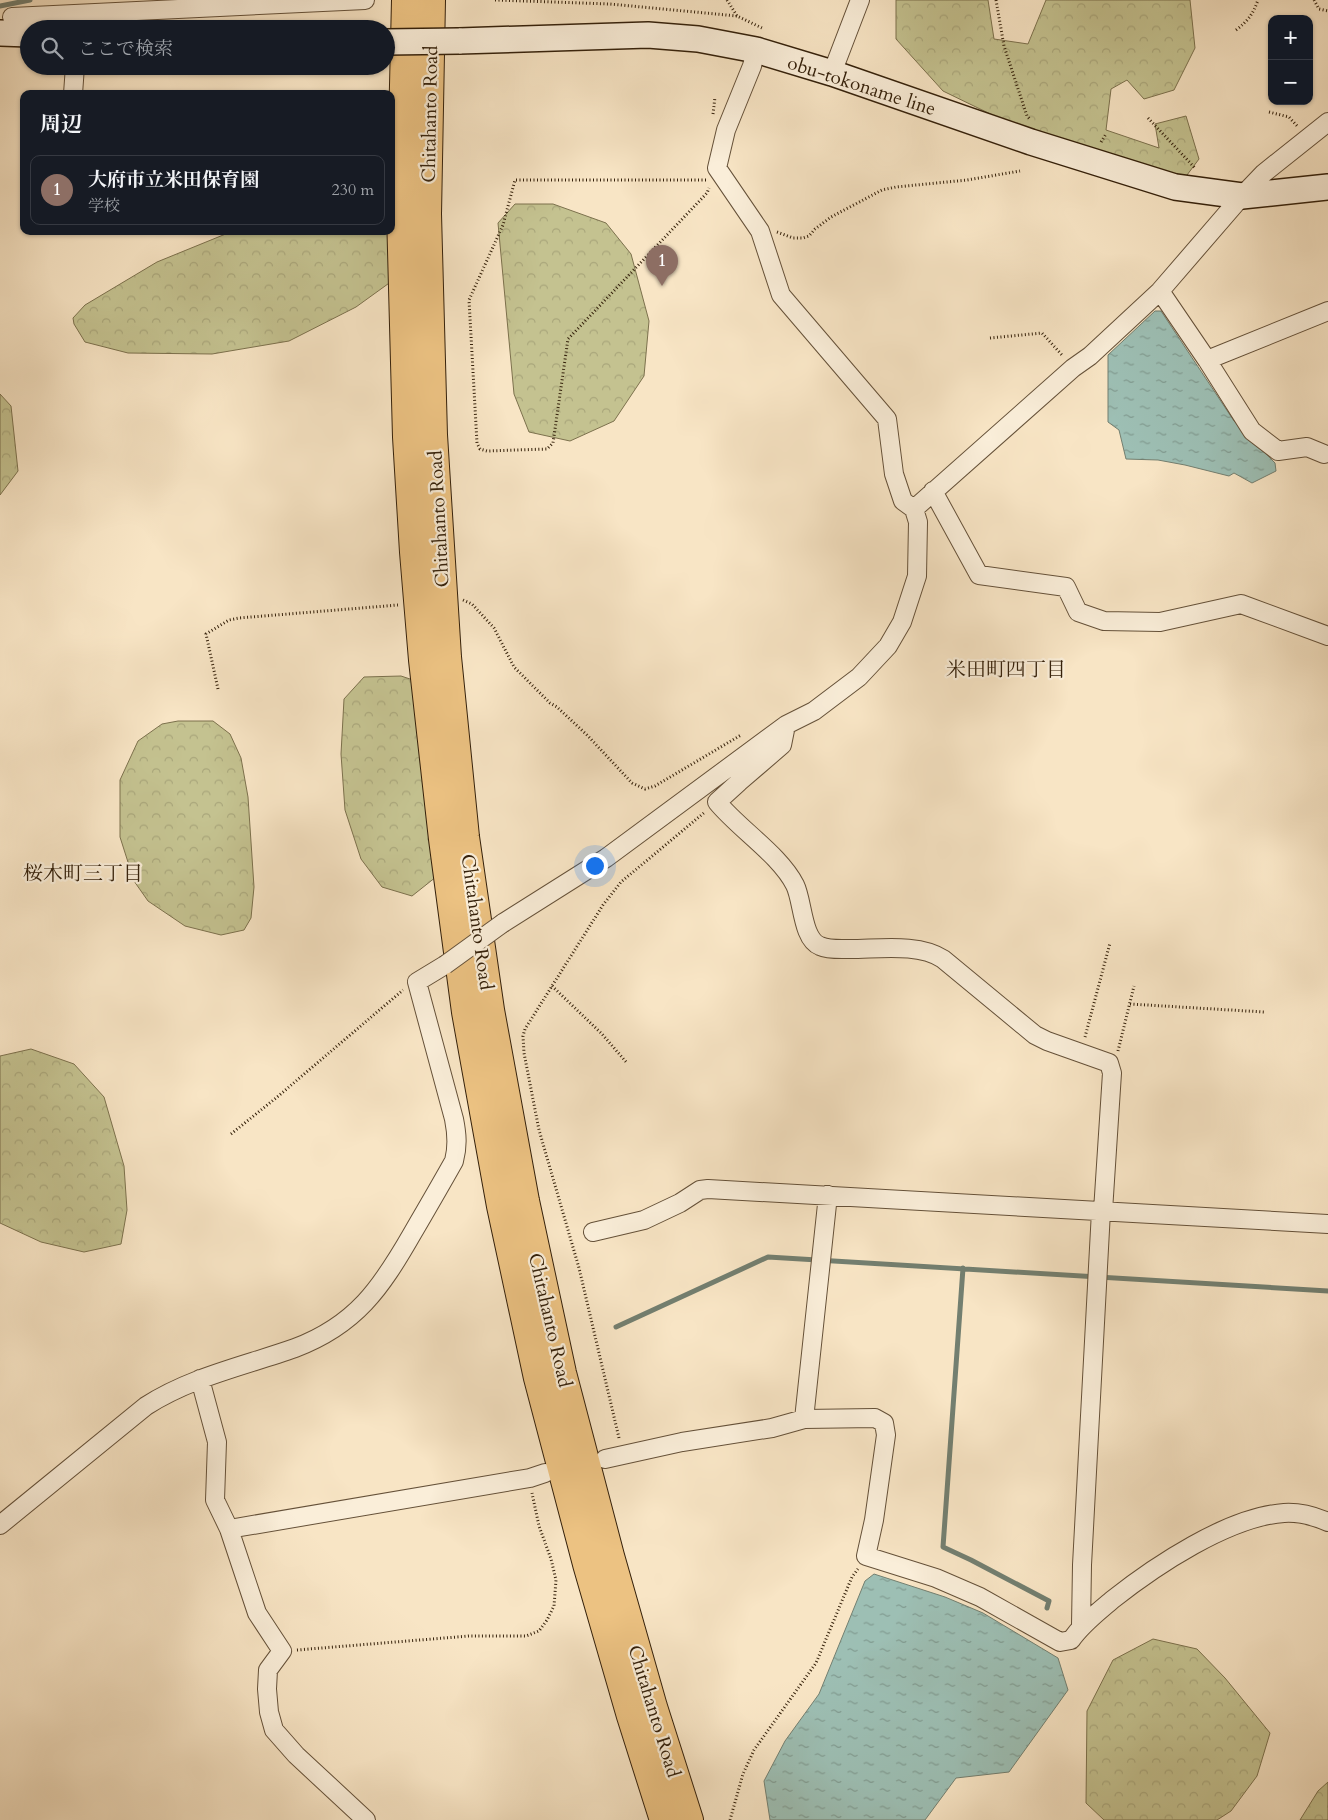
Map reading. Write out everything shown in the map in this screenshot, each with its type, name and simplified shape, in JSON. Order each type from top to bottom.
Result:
[{"type":"highway","name":"Chitahanto Road","points":[[406,0],[402,213],[407,436],[423,660],[443,839],[466,1012],[501,1206],[538,1378],[614,1659],[664,1820]]},
{"type":"highway","name":"Chitahanto Road","points":[[431,0],[427,214],[433,435],[447,657],[465,837],[490,1010],[521,1182],[562,1373],[612,1565],[653,1707],[690,1820]]},
{"type":"main road","name":"obu-tokoname line","points":[[395,42],[648,35],[698,39],[762,40],[832,74],[1030,142],[1175,187],[1242,196],[1328,187]]},
{"type":"street","points":[[59,20],[364,0]]},
{"type":"street","points":[[832,74],[860,0]]},
{"type":"street","points":[[0,1525],[146,1406],[166,1393],[200,1379],[297,1347],[328,1333],[345,1321],[371,1297],[389,1273],[454,1162],[457,1150],[458,1140],[454,1118],[416,982],[446,965],[503,923],[606,858],[786,725],[814,711],[859,677],[888,646],[902,622],[917,576],[918,522],[914,509],[903,501],[894,474],[887,419],[781,295],[761,234],[715,174],[726,130],[762,40]]},
{"type":"street","points":[[74,90],[75,75]]},
{"type":"street","points":[[914,509],[1073,368],[1090,356],[1160,292],[1264,173],[1328,122]]},
{"type":"street","points":[[1160,292],[1252,430],[1278,451],[1308,447],[1324,454]]},
{"type":"street","points":[[1207,360],[1328,311]]},
{"type":"street","points":[[933,491],[979,575],[1066,587],[1078,612],[1104,621],[1160,622],[1241,604],[1328,636]]},
{"type":"street","points":[[786,725],[782,746],[717,802],[729,817],[776,860],[794,883],[808,934],[816,945],[832,949],[923,950],[934,953],[1035,1035],[1109,1063],[1112,1073],[1102,1211],[1082,1565],[1081,1626]]},
{"type":"street","points":[[593,1232],[644,1220],[680,1203],[700,1190],[708,1189],[1328,1224]]},
{"type":"street","points":[[804,1420],[828,1195]]},
{"type":"street","points":[[200,1379],[217,1442],[216,1500],[229,1529],[257,1614],[282,1652],[268,1670],[269,1712],[274,1730],[296,1755],[366,1820]]},
{"type":"street","points":[[605,1459],[682,1442],[772,1428],[804,1420],[875,1418],[884,1423],[886,1435],[874,1520],[866,1556],[936,1578],[980,1597],[1060,1642],[1071,1640],[1081,1626],[1136,1581],[1167,1560],[1230,1528],[1266,1515],[1285,1513],[1304,1514],[1328,1522]]},
{"type":"street","points":[[229,1529],[537,1475]]},
{"type":"path","points":[[495,0],[620,5],[737,16],[751,24],[762,40]]},
{"type":"path","points":[[727,0],[737,16]]},
{"type":"path","points":[[996,0],[1004,46],[1027,116],[1039,122]]},
{"type":"path","points":[[1236,30],[1253,15],[1258,0]]},
{"type":"path","points":[[1314,0],[1319,8],[1328,11]]},
{"type":"path","points":[[1269,112],[1289,117],[1295,122],[1306,139]]},
{"type":"path","points":[[1148,118],[1209,182],[1209,191]]},
{"type":"path","points":[[1092,140],[1101,142]]},
{"type":"path","points":[[761,234],[766,231],[774,231],[792,238],[810,236],[815,229],[831,217],[882,190],[966,180],[1020,171]]},
{"type":"path","points":[[715,174],[707,193],[568,339],[553,442],[547,449],[487,451],[480,449],[476,442],[470,300],[503,224],[515,180],[715,174]]},
{"type":"path","points":[[990,338],[1042,333],[1073,368]]},
{"type":"path","points":[[456,600],[467,600],[472,604],[494,628],[514,667],[550,703],[557,707],[587,735],[632,783],[645,789],[655,786],[747,732]]},
{"type":"path","points":[[218,689],[206,634],[229,620],[404,605]]},
{"type":"path","points":[[624,1455],[579,1268],[539,1130],[524,1053],[523,1036],[525,1029],[603,904],[621,882],[717,802]]},
{"type":"path","points":[[1081,1052],[1110,944]]},
{"type":"path","points":[[231,1134],[404,989],[416,982]]},
{"type":"path","points":[[552,986],[602,1034],[628,1063]]},
{"type":"path","points":[[1109,1063],[1118,1052],[1134,986]]},
{"type":"path","points":[[1130,1004],[1264,1012]]},
{"type":"path","points":[[282,1652],[470,1636],[526,1636],[539,1631],[554,1606],[556,1580],[551,1558],[533,1504],[537,1475]]},
{"type":"path","points":[[730,1820],[743,1774],[754,1750],[816,1663],[852,1577],[866,1556]]},
{"type":"green space","points":[[896,0],[988,0],[994,39],[1028,44],[1046,0],[1190,0],[1195,48],[1174,90],[1144,99],[1127,80],[1111,89],[1106,130],[1159,148],[1155,124],[1186,116],[1199,159],[1184,179],[1011,124],[943,91],[896,39]]},
{"type":"green space","points":[[515,204],[553,204],[606,223],[631,254],[649,321],[644,376],[614,421],[570,441],[529,432],[514,394],[498,223]]},
{"type":"green space","points":[[223,235],[391,235],[392,281],[356,307],[289,341],[212,354],[128,353],[85,342],[74,324],[73,318],[85,305],[157,262]]},
{"type":"green space","points":[[0,394],[11,406],[18,471],[0,495]]},
{"type":"green space","points":[[401,676],[458,695],[441,873],[412,896],[382,887],[361,859],[345,810],[341,754],[344,699],[364,677]]},
{"type":"green space","points":[[178,721],[213,721],[230,734],[241,758],[248,797],[254,887],[251,918],[244,930],[221,935],[185,926],[148,901],[134,881],[120,837],[120,780],[138,741],[162,724]]},
{"type":"green space","points":[[31,1049],[74,1064],[104,1097],[124,1166],[127,1210],[121,1244],[84,1252],[41,1242],[0,1223],[0,1056]]},
{"type":"green space","points":[[1153,1639],[1197,1649],[1225,1678],[1270,1733],[1257,1776],[1231,1811],[1217,1820],[1104,1820],[1086,1803],[1087,1711],[1113,1660]]},
{"type":"green space","points":[[1328,1782],[1328,1820],[1300,1820],[1318,1791]]},
{"type":"water","points":[[1155,311],[1161,311],[1234,421],[1275,463],[1276,471],[1252,483],[1234,473],[1229,476],[1158,460],[1126,459],[1119,430],[1108,422],[1108,355]]},
{"type":"water","points":[[874,1574],[945,1597],[983,1613],[1058,1658],[1068,1690],[1009,1772],[956,1778],[925,1820],[770,1820],[764,1781],[785,1741],[819,1694],[865,1581]]},
{"type":"waterway","points":[[0,6],[30,0]]},
{"type":"waterway","points":[[616,1327],[768,1257],[1328,1291]]},
{"type":"waterway","points":[[963,1268],[943,1547],[1049,1601],[1047,1608]]},
{"type":"place","name":"大府市立米田保育園","points":[[662,286]]},
{"type":"district","name":"米田町四丁目","points":[[1006,669]]},
{"type":"district","name":"桜木町三丁目","points":[[83,873]]}]
